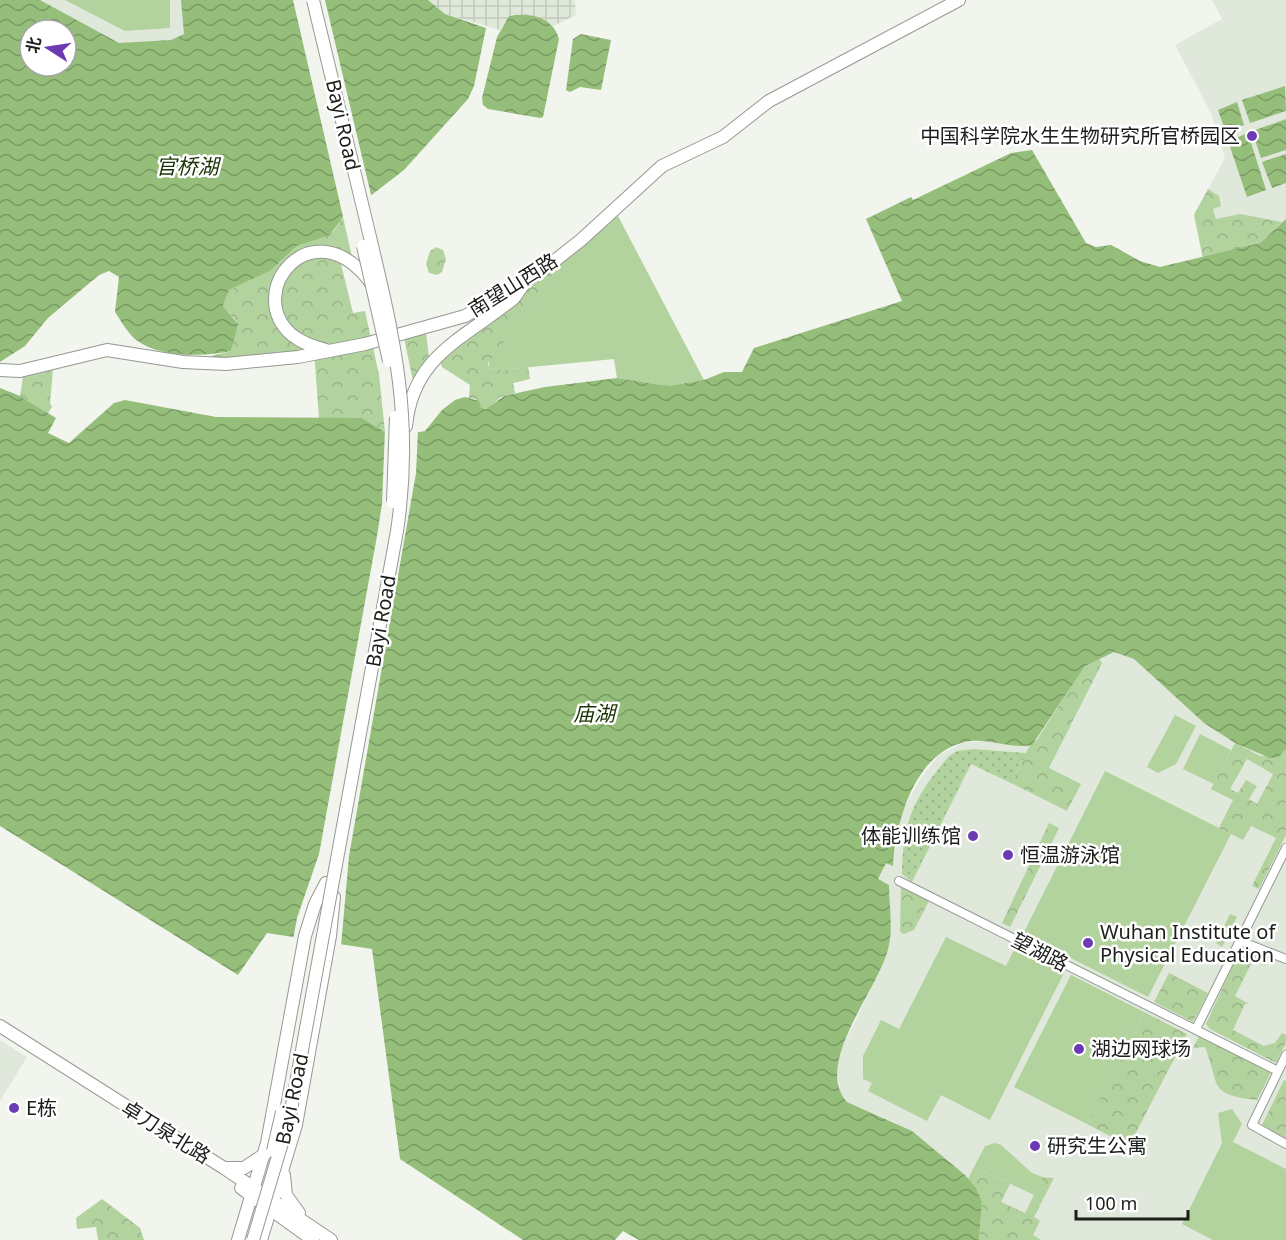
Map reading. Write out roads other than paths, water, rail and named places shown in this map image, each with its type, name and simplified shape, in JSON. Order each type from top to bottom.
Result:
[{"type":"main road","name":"Bayi Road","points":[[253,1240],[290,1116],[388,537],[395,472],[396,418],[390,369],[306,0]]},
{"type":"main road","name":"Bayi Road","points":[[246,1240],[282,1114],[330,883],[397,531],[403,485],[405,436],[393,336],[313,0]]},
{"type":"main road","name":"南望山西路","points":[[0,370],[20,371],[106,350],[183,362],[226,364],[330,351],[465,316],[525,282],[580,240],[662,166],[723,137],[769,101],[959,0]]},
{"type":"main road","points":[[330,351],[293,336],[283,325],[276,309],[276,289],[284,273],[296,259],[310,252],[326,251],[343,256],[360,268],[371,283]]},
{"type":"main road","points":[[405,436],[413,390],[428,366],[447,347],[514,298],[525,282]]},
{"type":"main road","points":[[261,1240],[290,1148],[330,936],[330,883]]},
{"type":"main road","points":[[238,1240],[266,1148],[305,936],[315,904],[330,883]]},
{"type":"main road","name":"卓刀泉北路","points":[[0,1026],[224,1168],[254,1193]]},
{"type":"main road","name":"卓刀泉北路","points":[[0,1032],[272,1204],[316,1235],[331,1240]]},
{"type":"main road","points":[[224,1168],[244,1168],[266,1148]]},
{"type":"main road","points":[[284,1170],[289,1201],[316,1235]]},
{"type":"street","points":[[1196,1029],[1286,848]]},
{"type":"street","name":"望湖路","points":[[899,881],[1278,1071]]},
{"type":"street","points":[[1239,941],[1286,959]]},
{"type":"street","points":[[1286,1055],[1252,1125],[1286,1144]]},
{"type":"water","name":"官桥湖","points":[[0,0],[40,0],[73,18],[18,18],[18,78],[78,78],[78,21],[119,43],[171,40],[184,34],[181,0],[428,0],[445,14],[486,28],[474,86],[468,99],[404,170],[343,217],[330,235],[297,246],[270,271],[229,290],[223,306],[238,324],[231,351],[194,355],[168,353],[156,350],[135,339],[115,312],[119,277],[109,271],[99,275],[48,318],[25,346],[0,362]]},
{"type":"water","points":[[525,15],[540,18],[552,26],[559,39],[543,117],[540,118],[488,109],[483,105],[482,98],[497,37],[509,16]]},
{"type":"water","points":[[581,34],[611,40],[601,90],[580,87],[570,92],[566,90],[573,39]]},
{"type":"water","points":[[1285,86],[1286,111],[1250,123],[1242,100]]},
{"type":"water","points":[[1237,102],[1244,125],[1225,130],[1218,110]]},
{"type":"water","points":[[1286,119],[1286,150],[1261,158],[1252,131]]},
{"type":"water","points":[[1248,133],[1266,190],[1247,197],[1228,141]]},
{"type":"water","name":"庙湖","points":[[1032,150],[1086,243],[1096,247],[1111,245],[1140,261],[1160,267],[1260,243],[1286,219],[1286,749],[1279,757],[1270,758],[1235,743],[1204,723],[1134,659],[1114,652],[1085,666],[1032,745],[1017,746],[971,741],[952,746],[936,757],[912,788],[899,828],[893,866],[886,863],[878,879],[889,885],[891,923],[889,945],[843,1046],[838,1067],[838,1086],[847,1102],[912,1131],[965,1175],[976,1188],[982,1202],[979,1240],[639,1240],[623,1231],[615,1240],[523,1240],[400,1159],[372,949],[267,933],[238,975],[0,826],[0,388],[20,396],[56,418],[48,433],[69,443],[114,403],[125,400],[216,417],[362,418],[385,432],[409,434],[425,431],[442,410],[455,400],[465,397],[479,401],[481,408],[486,409],[504,396],[545,387],[617,378],[668,386],[704,380],[724,372],[742,372],[754,348],[902,301],[866,219],[911,197],[913,200],[1011,153]]},
{"type":"water","points":[[1286,154],[1286,183],[1272,188],[1262,162]]},
{"type":"place","name":"中国科学院水生生物研究所官桥园区","points":[[1252,136]]},
{"type":"place","name":"体能训练馆","points":[[973,836]]},
{"type":"place","name":"恒温游泳馆","points":[[1008,855]]},
{"type":"place","name":"Wuhan Institute of Physical Education","points":[[1088,943]]},
{"type":"place","name":"湖边网球场","points":[[1079,1049]]},
{"type":"place","name":"E栋","points":[[14,1108]]},
{"type":"place","name":"研究生公寓","points":[[1035,1146]]}]
